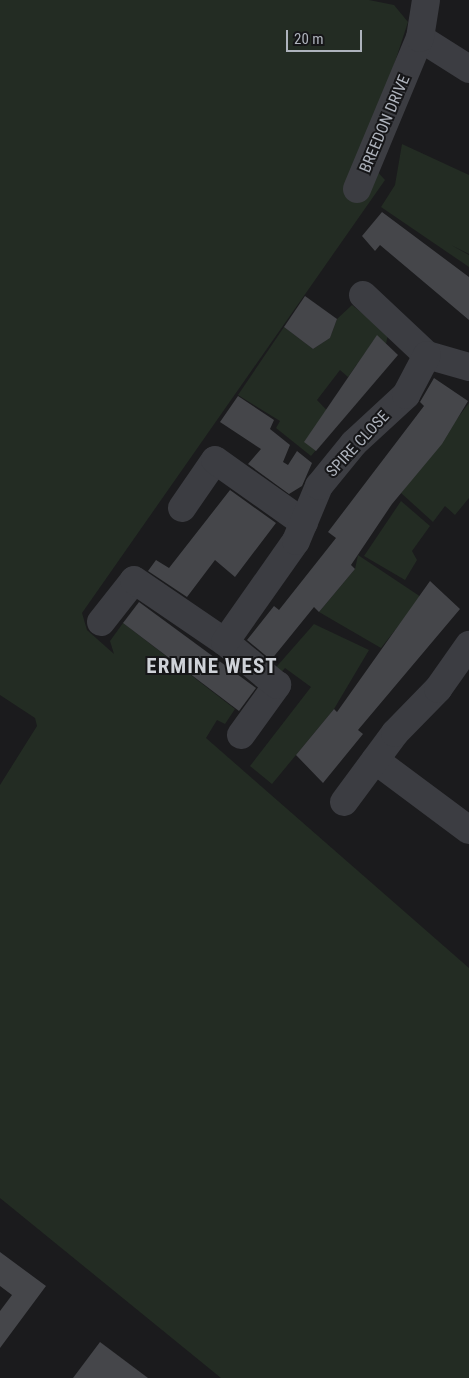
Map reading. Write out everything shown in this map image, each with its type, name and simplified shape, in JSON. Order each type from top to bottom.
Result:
[{"type":"street","name":"BREEDON DRIVE","points":[[358,189],[420,38],[426,0]]},
{"type":"street","points":[[420,38],[469,69]]},
{"type":"street","points":[[363,295],[427,355],[469,366]]},
{"type":"street","name":"SPIRE CLOSE","points":[[225,642],[248,614],[304,523],[319,486],[354,443],[406,395],[427,355]]},
{"type":"street","points":[[182,508],[215,460],[304,523]]},
{"type":"street","points":[[101,622],[134,580],[225,642],[277,685],[241,735]]},
{"type":"street","points":[[344,802],[375,760],[438,689],[469,645]]},
{"type":"street","points":[[375,760],[469,830]]},
{"type":"shaded area","points":[[0,0],[369,0],[394,5],[408,22],[364,157],[385,180],[82,613],[87,630],[114,654],[110,641],[123,623],[235,709],[225,724],[217,720],[206,738],[469,968],[469,1378],[221,1378],[0,1198],[0,785],[37,726],[35,718],[0,695]]},
{"type":"shaded area","points":[[402,144],[469,175],[469,254],[451,245],[469,255],[469,267],[381,207],[395,185]]},
{"type":"shaded area","points":[[352,305],[388,334],[386,344],[377,336],[348,377],[340,370],[317,400],[339,423],[311,456],[276,428],[280,421],[238,395],[284,327],[313,349],[330,338],[337,319]]},
{"type":"shaded area","points":[[469,403],[469,498],[455,515],[445,506],[433,522],[401,493]]},
{"type":"shaded area","points":[[401,501],[430,526],[412,551],[417,560],[405,580],[364,556]]},
{"type":"shaded area","points":[[358,555],[421,597],[381,648],[319,612],[355,569]]},
{"type":"shaded area","points":[[314,624],[369,650],[334,709],[272,784],[250,766],[311,687],[285,668],[276,678],[271,673]]},
{"type":"building","points":[[382,212],[469,277],[469,320],[380,245],[375,251],[362,236]]},
{"type":"building","points":[[305,296],[337,319],[330,338],[313,349],[284,327]]},
{"type":"building","points":[[377,335],[398,355],[316,451],[304,442]]},
{"type":"building","points":[[434,378],[468,401],[442,444],[392,504],[351,565],[355,569],[319,612],[314,607],[271,660],[247,640],[274,606],[279,610],[336,538],[328,532],[424,406],[420,402]]},
{"type":"building","points":[[238,396],[274,420],[270,429],[290,445],[283,462],[288,465],[297,451],[312,463],[302,486],[289,494],[248,464],[261,449],[220,422]]},
{"type":"building","points":[[230,490],[276,523],[235,577],[215,560],[187,597],[148,571],[156,560],[169,568]]},
{"type":"building","points":[[430,581],[460,609],[358,730],[363,734],[323,783],[296,755],[334,709],[337,712]]},
{"type":"building","points":[[139,602],[256,688],[239,711],[123,623]]},
{"type":"building","points":[[0,1252],[46,1286],[0,1348],[0,1311],[12,1295],[0,1286]]},
{"type":"building","points":[[100,1342],[148,1378],[73,1378]]},
{"type":"district","name":"ERMINE WEST","points":[[212,666]]}]
